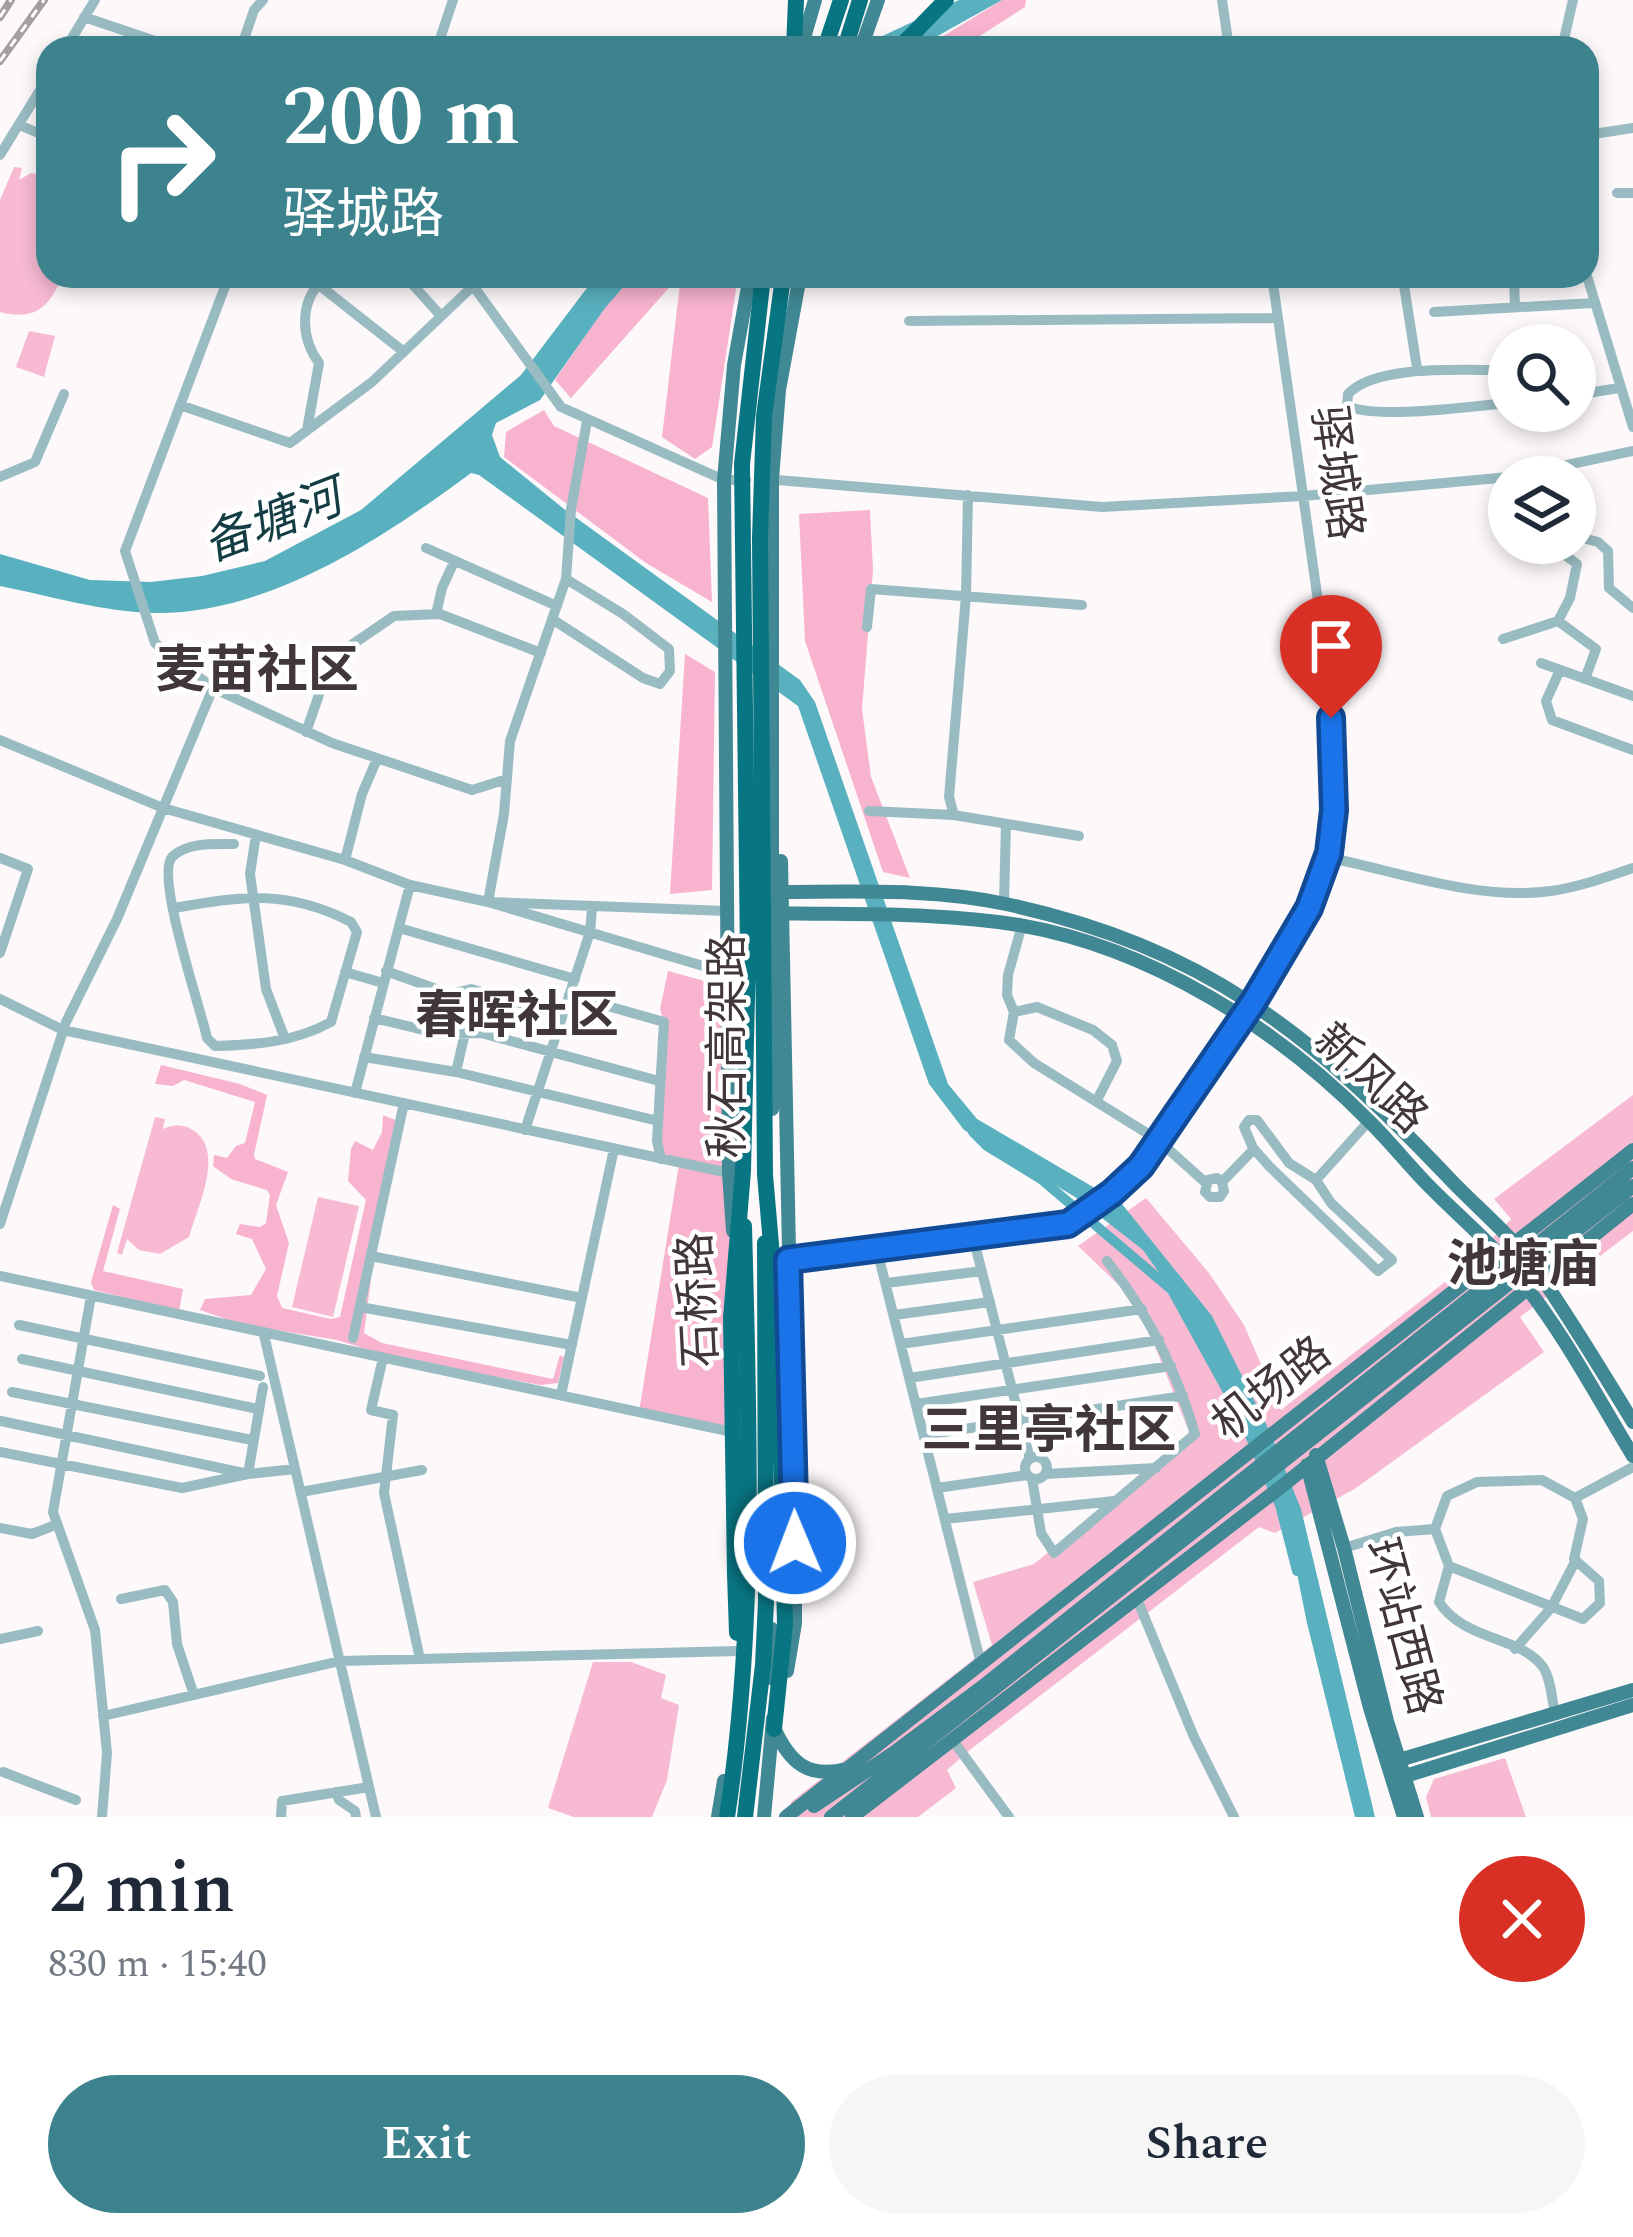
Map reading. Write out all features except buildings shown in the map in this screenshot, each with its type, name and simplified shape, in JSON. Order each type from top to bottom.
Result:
[{"type":"highway","points":[[796,0],[798,36]]},
{"type":"highway","points":[[829,36],[838,0]]},
{"type":"highway","points":[[849,36],[860,0]]},
{"type":"highway","points":[[911,36],[946,0]]},
{"type":"highway","name":"秋石高架路","points":[[728,1817],[740,1737],[748,1604],[736,1172],[748,954],[742,464],[762,288]]},
{"type":"highway","name":"秋石高架路","points":[[745,1817],[766,1603],[760,465],[769,364],[782,288]]},
{"type":"highway","points":[[736,1172],[731,1318],[738,1651]]},
{"type":"highway","points":[[765,1175],[779,1320],[785,1624],[774,1730]]},
{"type":"main road","points":[[803,36],[815,0]]},
{"type":"main road","points":[[865,36],[878,0]]},
{"type":"main road","name":"石桥路","points":[[718,1817],[738,1651],[740,1433],[726,903],[724,480],[734,365],[748,288]]},
{"type":"main road","points":[[772,479],[779,390],[798,288]]},
{"type":"main road","name":"石桥路","points":[[764,1817],[774,1730],[770,1268],[779,913],[770,616],[772,479]]},
{"type":"main road","name":"新风路","points":[[726,903],[777,892],[887,892],[1004,904],[1132,941],[1195,967],[1254,1001],[1331,1060],[1528,1261],[1633,1422]]},
{"type":"main road","name":"新风路","points":[[726,903],[779,913],[895,915],[1022,926],[1127,958],[1179,980],[1242,1016],[1369,1121],[1514,1272],[1633,1456]]},
{"type":"main road","points":[[779,913],[795,1623],[774,1730],[804,1770],[819,1774],[848,1769]]},
{"type":"main road","name":"机场路","points":[[1528,1261],[1633,1150]]},
{"type":"main road","name":"机场路","points":[[852,1817],[1137,1599],[1248,1482],[1269,1446],[1514,1272],[1633,1168]]},
{"type":"main road","name":"机场路","points":[[1285,1470],[1514,1272],[1633,1186]]},
{"type":"main road","name":"机场路","points":[[1528,1261],[1633,1204]]},
{"type":"main road","name":"机场路","points":[[786,1817],[981,1664],[1248,1482],[1313,1460],[1514,1272]]},
{"type":"main road","points":[[1285,1470],[1313,1460]]},
{"type":"main road","name":"环站西路","points":[[1313,1460],[1344,1548],[1395,1761]]},
{"type":"main road","name":"环站西路","points":[[1313,1460],[1395,1761],[1417,1817]]},
{"type":"main road","name":"机场路","points":[[800,1817],[986,1684],[1248,1482]]},
{"type":"main road","name":"机场路","points":[[830,1817],[1248,1482]]},
{"type":"main road","points":[[1395,1761],[1633,1690]]},
{"type":"main road","points":[[1401,1778],[1633,1706]]},
{"type":"main road","points":[[892,1754],[906,1723]]},
{"type":"main road","name":"环站西路","points":[[1401,1778],[1404,1817]]},
{"type":"street","points":[[73,36],[95,0]]},
{"type":"street","points":[[245,36],[254,10],[263,0]]},
{"type":"street","points":[[441,36],[453,0]]},
{"type":"street","points":[[1222,0],[1227,36]]},
{"type":"street","points":[[1565,36],[1573,0]]},
{"type":"street","points":[[84,17],[140,36]]},
{"type":"street","points":[[0,155],[36,97]]},
{"type":"street","points":[[19,125],[36,131]]},
{"type":"street","points":[[1599,132],[1633,128]]},
{"type":"street","points":[[1617,193],[1633,193]]},
{"type":"street","points":[[224,288],[125,551],[154,643],[213,688],[306,732],[472,790],[507,779]]},
{"type":"street","points":[[307,430],[319,363],[302,323],[316,288]]},
{"type":"street","points":[[331,288],[404,352]]},
{"type":"street","points":[[416,288],[441,316]]},
{"type":"street","points":[[180,405],[290,443],[372,382],[464,288]]},
{"type":"street","points":[[475,288],[561,406],[724,480],[772,479],[1102,507],[1488,479]]},
{"type":"street","name":"驿城路","points":[[770,1268],[788,1260],[1068,1224],[1141,1166],[1254,1001],[1309,908],[1327,857],[1334,810],[1328,672],[1274,288]]},
{"type":"street","points":[[1404,288],[1417,368]]},
{"type":"street","points":[[1514,288],[1515,308]]},
{"type":"street","points":[[1590,288],[1633,427]]},
{"type":"street","points":[[1434,311],[1594,303]]},
{"type":"street","points":[[908,321],[1278,318]]},
{"type":"street","points":[[1488,370],[1417,368],[1355,386],[1348,394],[1348,406],[1401,411],[1488,405]]},
{"type":"street","points":[[1596,391],[1619,388]]},
{"type":"street","points":[[0,477],[35,462],[64,394]]},
{"type":"street","points":[[488,902],[510,741],[566,579],[571,509],[587,421]]},
{"type":"street","points":[[1596,460],[1633,452]]},
{"type":"street","points":[[954,815],[949,796],[966,596],[968,495]]},
{"type":"street","points":[[1596,541],[1608,551],[1609,589],[1633,608]]},
{"type":"street","points":[[426,548],[557,606]]},
{"type":"street","points":[[436,614],[454,562]]},
{"type":"street","points":[[1503,640],[1558,621],[1570,598],[1577,564]]},
{"type":"street","points":[[552,620],[643,678],[660,683],[670,670],[669,650],[566,579]]},
{"type":"street","points":[[867,627],[871,590],[1082,604]]},
{"type":"street","points":[[306,732],[322,686],[350,646],[394,616],[436,614],[541,653]]},
{"type":"street","points":[[1558,621],[1596,649],[1586,679]]},
{"type":"street","points":[[1541,663],[1633,696]]},
{"type":"street","points":[[1560,670],[1546,701],[1552,720],[1633,750]]},
{"type":"street","points":[[0,1225],[63,1030],[117,919],[213,688]]},
{"type":"street","points":[[0,740],[163,808],[345,860],[410,885],[488,902],[730,974],[774,975]]},
{"type":"street","points":[[345,860],[362,794],[377,759]]},
{"type":"street","points":[[869,811],[954,815],[1078,836]]},
{"type":"street","points":[[1004,904],[1006,824]]},
{"type":"street","points":[[256,835],[250,874],[266,989],[285,1039]]},
{"type":"street","points":[[174,908],[254,895],[282,896],[351,922],[357,932],[331,1022],[285,1039],[214,1046],[207,1038],[174,908],[167,866],[174,854],[203,844],[234,844]]},
{"type":"street","points":[[1327,857],[1462,886],[1520,891],[1563,888],[1633,868]]},
{"type":"street","points":[[0,858],[28,869],[0,951]]},
{"type":"street","points":[[355,1093],[410,885]]},
{"type":"street","points":[[488,902],[592,908],[726,903]]},
{"type":"street","points":[[525,1130],[590,932],[592,908]]},
{"type":"street","points":[[1022,926],[1008,975],[1007,995],[1014,1012],[1010,1040],[1034,1063],[1158,1140],[1206,1183],[1214,1178],[1222,1182],[1254,1149]]},
{"type":"street","points":[[398,928],[574,979]]},
{"type":"street","points":[[345,972],[450,994],[471,989],[563,1015]]},
{"type":"street","points":[[569,995],[664,1022],[658,1120],[661,1159]]},
{"type":"street","points":[[0,999],[63,1030],[736,1172]]},
{"type":"street","points":[[1014,1012],[1037,1007],[1093,1030],[1112,1045],[1117,1061],[1097,1100]]},
{"type":"street","points":[[374,1018],[440,1034],[481,1033],[659,1081]]},
{"type":"street","points":[[456,1072],[465,1033]]},
{"type":"street","points":[[364,1057],[456,1072],[658,1120]]},
{"type":"street","points":[[353,1338],[404,1103]]},
{"type":"street","points":[[1249,1120],[1257,1120],[1289,1162],[1316,1180],[1331,1203],[1392,1260],[1378,1270],[1254,1149],[1244,1127],[1249,1120]]},
{"type":"street","points":[[1316,1180],[1369,1121]]},
{"type":"street","points":[[561,1396],[614,1149]]},
{"type":"street","points":[[973,1237],[1030,1459],[1025,1468],[1035,1510],[1041,1533],[1054,1553],[1195,1434],[1159,1340],[1107,1261]]},
{"type":"street","points":[[877,1250],[981,1664]]},
{"type":"street","points":[[371,1256],[582,1298]]},
{"type":"street","points":[[886,1283],[982,1271]]},
{"type":"street","points":[[0,1276],[740,1433]]},
{"type":"street","points":[[91,1296],[58,1465],[55,1525],[95,1630],[107,1753],[102,1817]]},
{"type":"street","points":[[893,1316],[990,1302]]},
{"type":"street","points":[[360,1306],[572,1345]]},
{"type":"street","points":[[901,1344],[1142,1309]]},
{"type":"street","points":[[19,1325],[262,1382],[248,1474]]},
{"type":"street","points":[[264,1335],[376,1817]]},
{"type":"street","points":[[909,1378],[1159,1340]]},
{"type":"street","points":[[382,1358],[371,1410],[393,1415],[384,1493],[420,1659]]},
{"type":"street","points":[[22,1359],[258,1408]]},
{"type":"street","points":[[916,1404],[1171,1366]]},
{"type":"street","points":[[12,1391],[252,1440]]},
{"type":"street","points":[[923,1435],[1183,1396]]},
{"type":"street","points":[[1,1421],[248,1474]]},
{"type":"street","points":[[0,1452],[182,1488],[295,1469]]},
{"type":"street","points":[[1030,1459],[1043,1460],[1046,1474]]},
{"type":"street","points":[[1574,1498],[1633,1467]]},
{"type":"street","points":[[937,1488],[1046,1474],[1157,1468]]},
{"type":"street","points":[[301,1492],[422,1470]]},
{"type":"street","points":[[1515,1649],[1552,1607],[1576,1561],[1583,1519],[1574,1498],[1542,1480],[1477,1482],[1448,1496],[1435,1529],[1449,1565],[1439,1602],[1450,1620],[1515,1649],[1531,1656],[1545,1670],[1555,1714]]},
{"type":"street","points":[[944,1520],[1117,1501]]},
{"type":"street","points":[[0,1528],[32,1534],[55,1525]]},
{"type":"street","points":[[1344,1548],[1396,1532],[1435,1529]]},
{"type":"street","points":[[1449,1565],[1583,1618],[1600,1603],[1599,1581],[1576,1561]]},
{"type":"street","points":[[121,1599],[165,1590],[194,1695]]},
{"type":"street","points":[[1137,1599],[1231,1816]]},
{"type":"street","points":[[0,1639],[38,1631]]},
{"type":"street","points":[[103,1716],[340,1661],[738,1651]]},
{"type":"street","points":[[954,1742],[1009,1817]]},
{"type":"street","points":[[1,1774],[76,1800]]},
{"type":"street","points":[[281,1817],[282,1801],[369,1787]]},
{"type":"street","points":[[336,1792],[356,1817]]},
{"type":"shaded area","points":[[1002,0],[1026,0],[1025,7],[980,36],[944,36]]},
{"type":"shaded area","points":[[14,167],[22,168],[19,180],[36,174],[36,288],[56,288],[32,313],[0,312],[0,200]]},
{"type":"shaded area","points":[[622,288],[669,288],[571,398],[555,380]]},
{"type":"shaded area","points":[[680,288],[736,288],[712,447],[695,459],[662,437]]},
{"type":"shaded area","points":[[29,331],[55,336],[44,377],[16,367]]},
{"type":"shaded area","points":[[544,410],[554,426],[708,498],[712,602],[646,563],[504,457],[506,432]]},
{"type":"shaded area","points":[[870,510],[873,570],[862,709],[871,777],[910,878],[883,872],[805,641],[799,514]]},
{"type":"shaded area","points":[[685,654],[715,672],[712,890],[670,894]]},
{"type":"shaded area","points":[[668,971],[730,988],[729,1431],[639,1412],[679,1164],[661,1159],[664,1022],[660,1009]]},
{"type":"shaded area","points":[[161,1065],[267,1095],[254,1155],[288,1172],[276,1205],[289,1243],[277,1296],[282,1308],[340,1317],[366,1200],[348,1181],[351,1149],[355,1141],[373,1150],[382,1132],[383,1115],[403,1123],[373,1263],[364,1333],[382,1343],[553,1379],[560,1355],[564,1357],[558,1383],[540,1385],[391,1357],[337,1340],[240,1324],[200,1310],[205,1299],[251,1295],[266,1269],[252,1239],[236,1234],[240,1224],[260,1227],[266,1223],[270,1195],[213,1166],[214,1155],[227,1158],[245,1143],[255,1102],[184,1080],[173,1086],[155,1084]]},
{"type":"shaded area","points":[[1633,1095],[1633,1231],[1520,1317],[1544,1352],[1356,1488],[1275,1533],[1259,1527],[971,1749],[947,1770],[956,1788],[918,1817],[788,1817],[791,1802],[992,1645],[973,1582],[1034,1564],[1190,1434],[1150,1334],[1126,1292],[1078,1246],[1146,1198],[1209,1273],[1244,1325],[1281,1410],[1468,1264],[1511,1219],[1494,1199]]},
{"type":"shaded area","points":[[155,1117],[165,1119],[163,1129],[184,1126],[202,1138],[207,1179],[189,1237],[160,1254],[139,1250],[127,1239],[122,1255],[117,1253]]},
{"type":"shaded area","points":[[318,1197],[359,1206],[333,1317],[292,1307]]},
{"type":"shaded area","points":[[113,1205],[120,1209],[103,1271],[183,1289],[179,1311],[94,1290],[91,1282]]},
{"type":"shaded area","points":[[593,1662],[631,1662],[666,1675],[661,1698],[679,1705],[667,1780],[652,1817],[574,1817],[548,1808]]},
{"type":"shaded area","points":[[1505,1758],[1526,1817],[1431,1817],[1426,1797],[1434,1779]]},
{"type":"water","points":[[959,0],[1002,0],[938,36],[882,36]]},
{"type":"water","points":[[587,288],[622,288],[540,400],[496,423],[492,435],[500,457],[800,680],[815,702],[948,1084],[977,1119],[1122,1204],[1212,1316],[1269,1430],[1301,1509],[1375,1817],[1355,1817],[1282,1500],[1197,1326],[1143,1250],[1075,1197],[964,1130],[929,1084],[798,706],[471,473],[363,546],[323,568],[241,601],[198,610],[135,612],[0,586],[0,554],[90,580],[151,582],[265,561],[361,510],[521,375]]},
{"type":"waterway","points":[[973,1132],[1041,1179],[1172,1290],[1242,1417],[1280,1505],[1297,1571]]},
{"type":"railway","points":[[0,17],[11,0]]},
{"type":"railway","points":[[0,61],[44,0]]},
{"type":"district","name":"麦苗社区","points":[[257,672]]},
{"type":"district","name":"春晖社区","points":[[517,1017]]},
{"type":"district","name":"池塘庙","points":[[1523,1266]]},
{"type":"district","name":"三里亭社区","points":[[1049,1432]]},
{"type":"route","points":[[795,1543],[788,1260],[1068,1224],[1121,1186],[1141,1166],[1254,1001],[1309,908],[1329,853],[1334,810],[1331,718]]},
{"type":"water label","name":"备塘河","points":[[273,522]]}]
